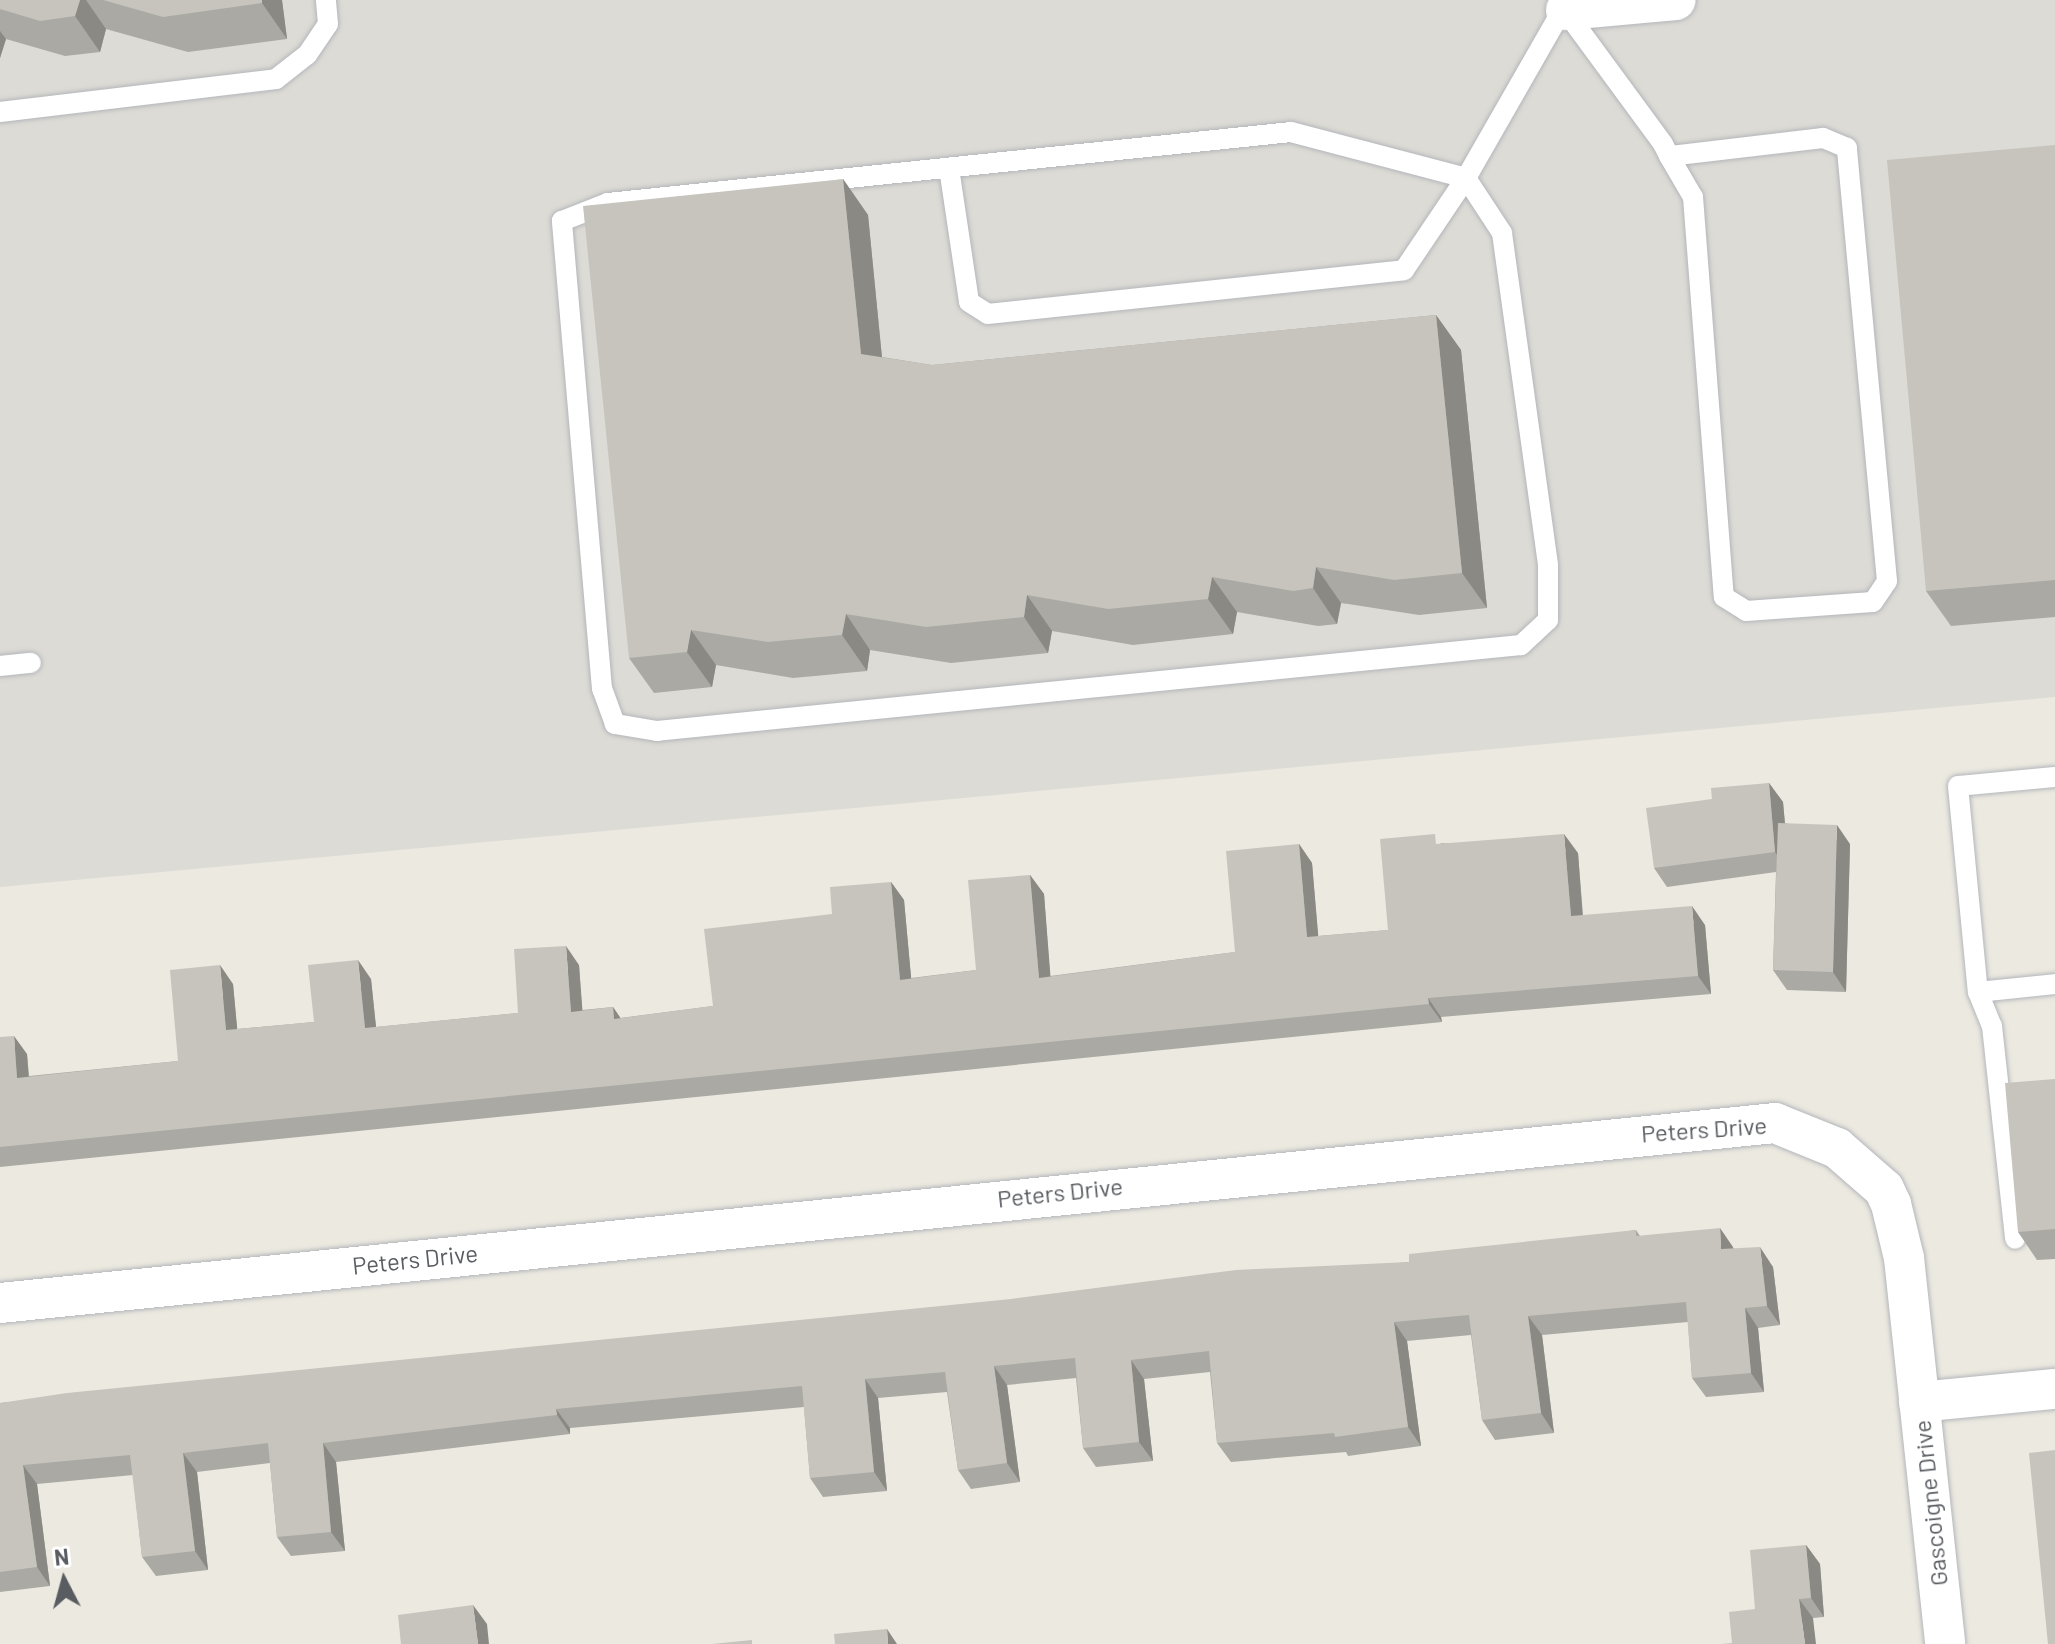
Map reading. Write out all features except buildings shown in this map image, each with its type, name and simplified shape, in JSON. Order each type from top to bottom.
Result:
[{"type":"street","points":[[1561,3],[1676,0]]},
{"type":"street","name":"Peters Drive","points":[[0,1303],[1733,1123],[1775,1123],[1837,1148],[1884,1189],[1891,1204],[1904,1258],[1919,1402]]},
{"type":"street","name":"Gascoigne Drive","points":[[1945,1644],[1919,1402],[2055,1389]]},
{"type":"lane","points":[[0,112],[276,79],[307,55],[328,24],[326,0]]},
{"type":"lane","points":[[949,168],[969,302],[988,314],[1404,270],[1466,178],[1561,3],[1669,156],[1693,197],[1724,597],[1746,611],[1873,602],[1887,581],[1847,148],[1823,138],[1669,156]]},
{"type":"lane","points":[[1291,132],[1466,178],[1502,233],[1548,565],[1548,620],[1521,645],[657,731],[615,724],[602,689],[562,221],[608,203],[1291,132]]},
{"type":"lane","points":[[0,666],[31,663]]},
{"type":"lane","points":[[2015,1239],[1992,1026],[1978,992],[1958,786],[2055,777]]},
{"type":"lane","points":[[1978,992],[2055,984]]},
{"type":"shaded area","points":[[0,0],[2055,0],[2055,697],[0,887]]}]
